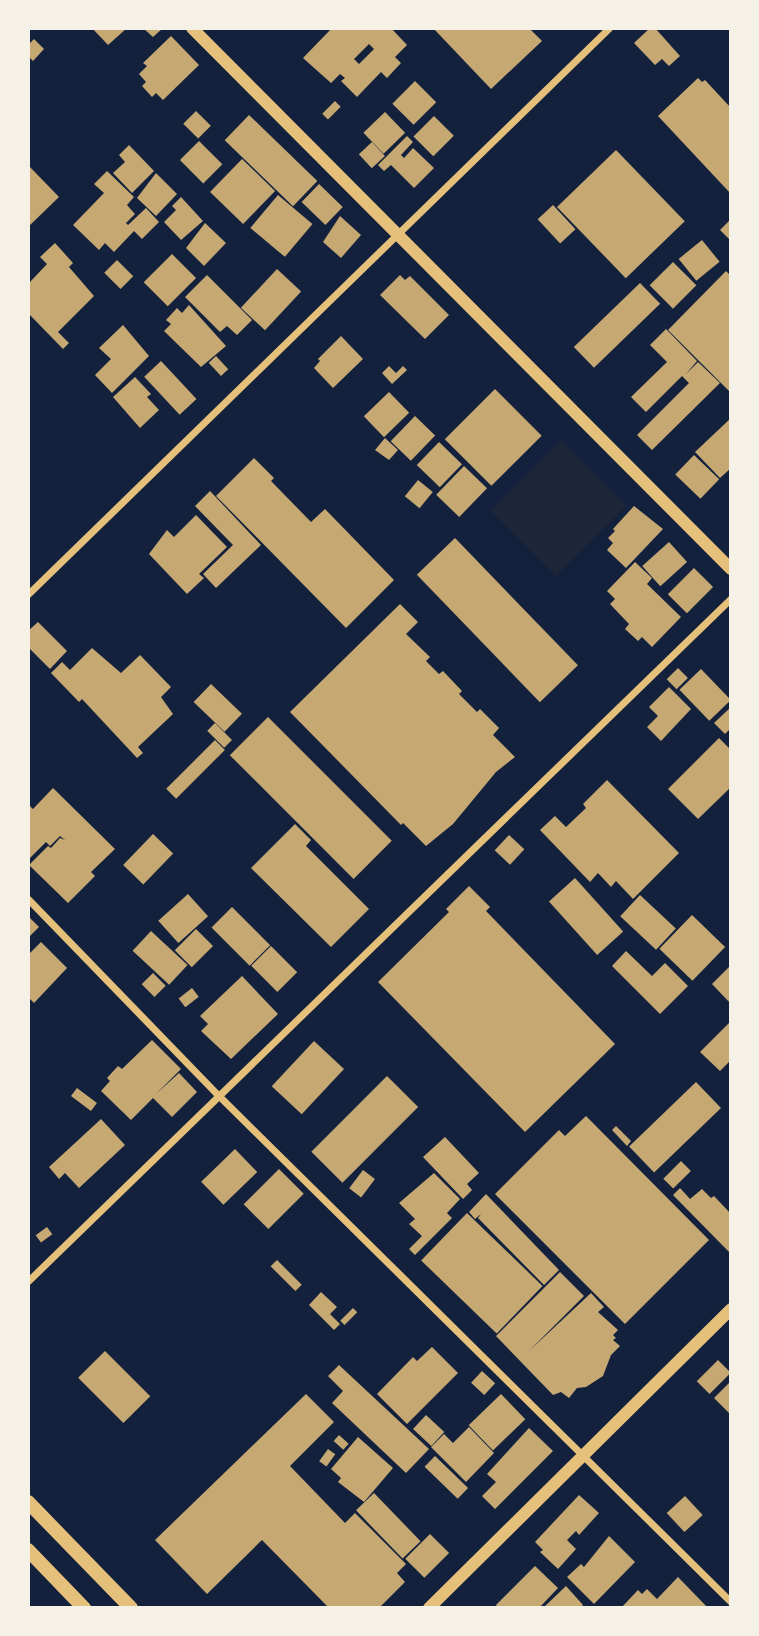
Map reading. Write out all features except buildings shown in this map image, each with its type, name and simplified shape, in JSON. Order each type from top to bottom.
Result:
[{"type":"main road","points":[[28,1502],[131,1608]]},
{"type":"main road","points":[[28,1550],[84,1608]]},
{"type":"street","points":[[192,28],[731,569]]},
{"type":"street","points":[[28,594],[609,28]]},
{"type":"street","points":[[28,1281],[217,1094],[731,598]]},
{"type":"street","points":[[28,899],[217,1094],[731,1602]]},
{"type":"street","points":[[429,1608],[731,1309]]},
{"type":"shaded area","points":[[561,440],[627,506],[556,576],[490,511]]}]
